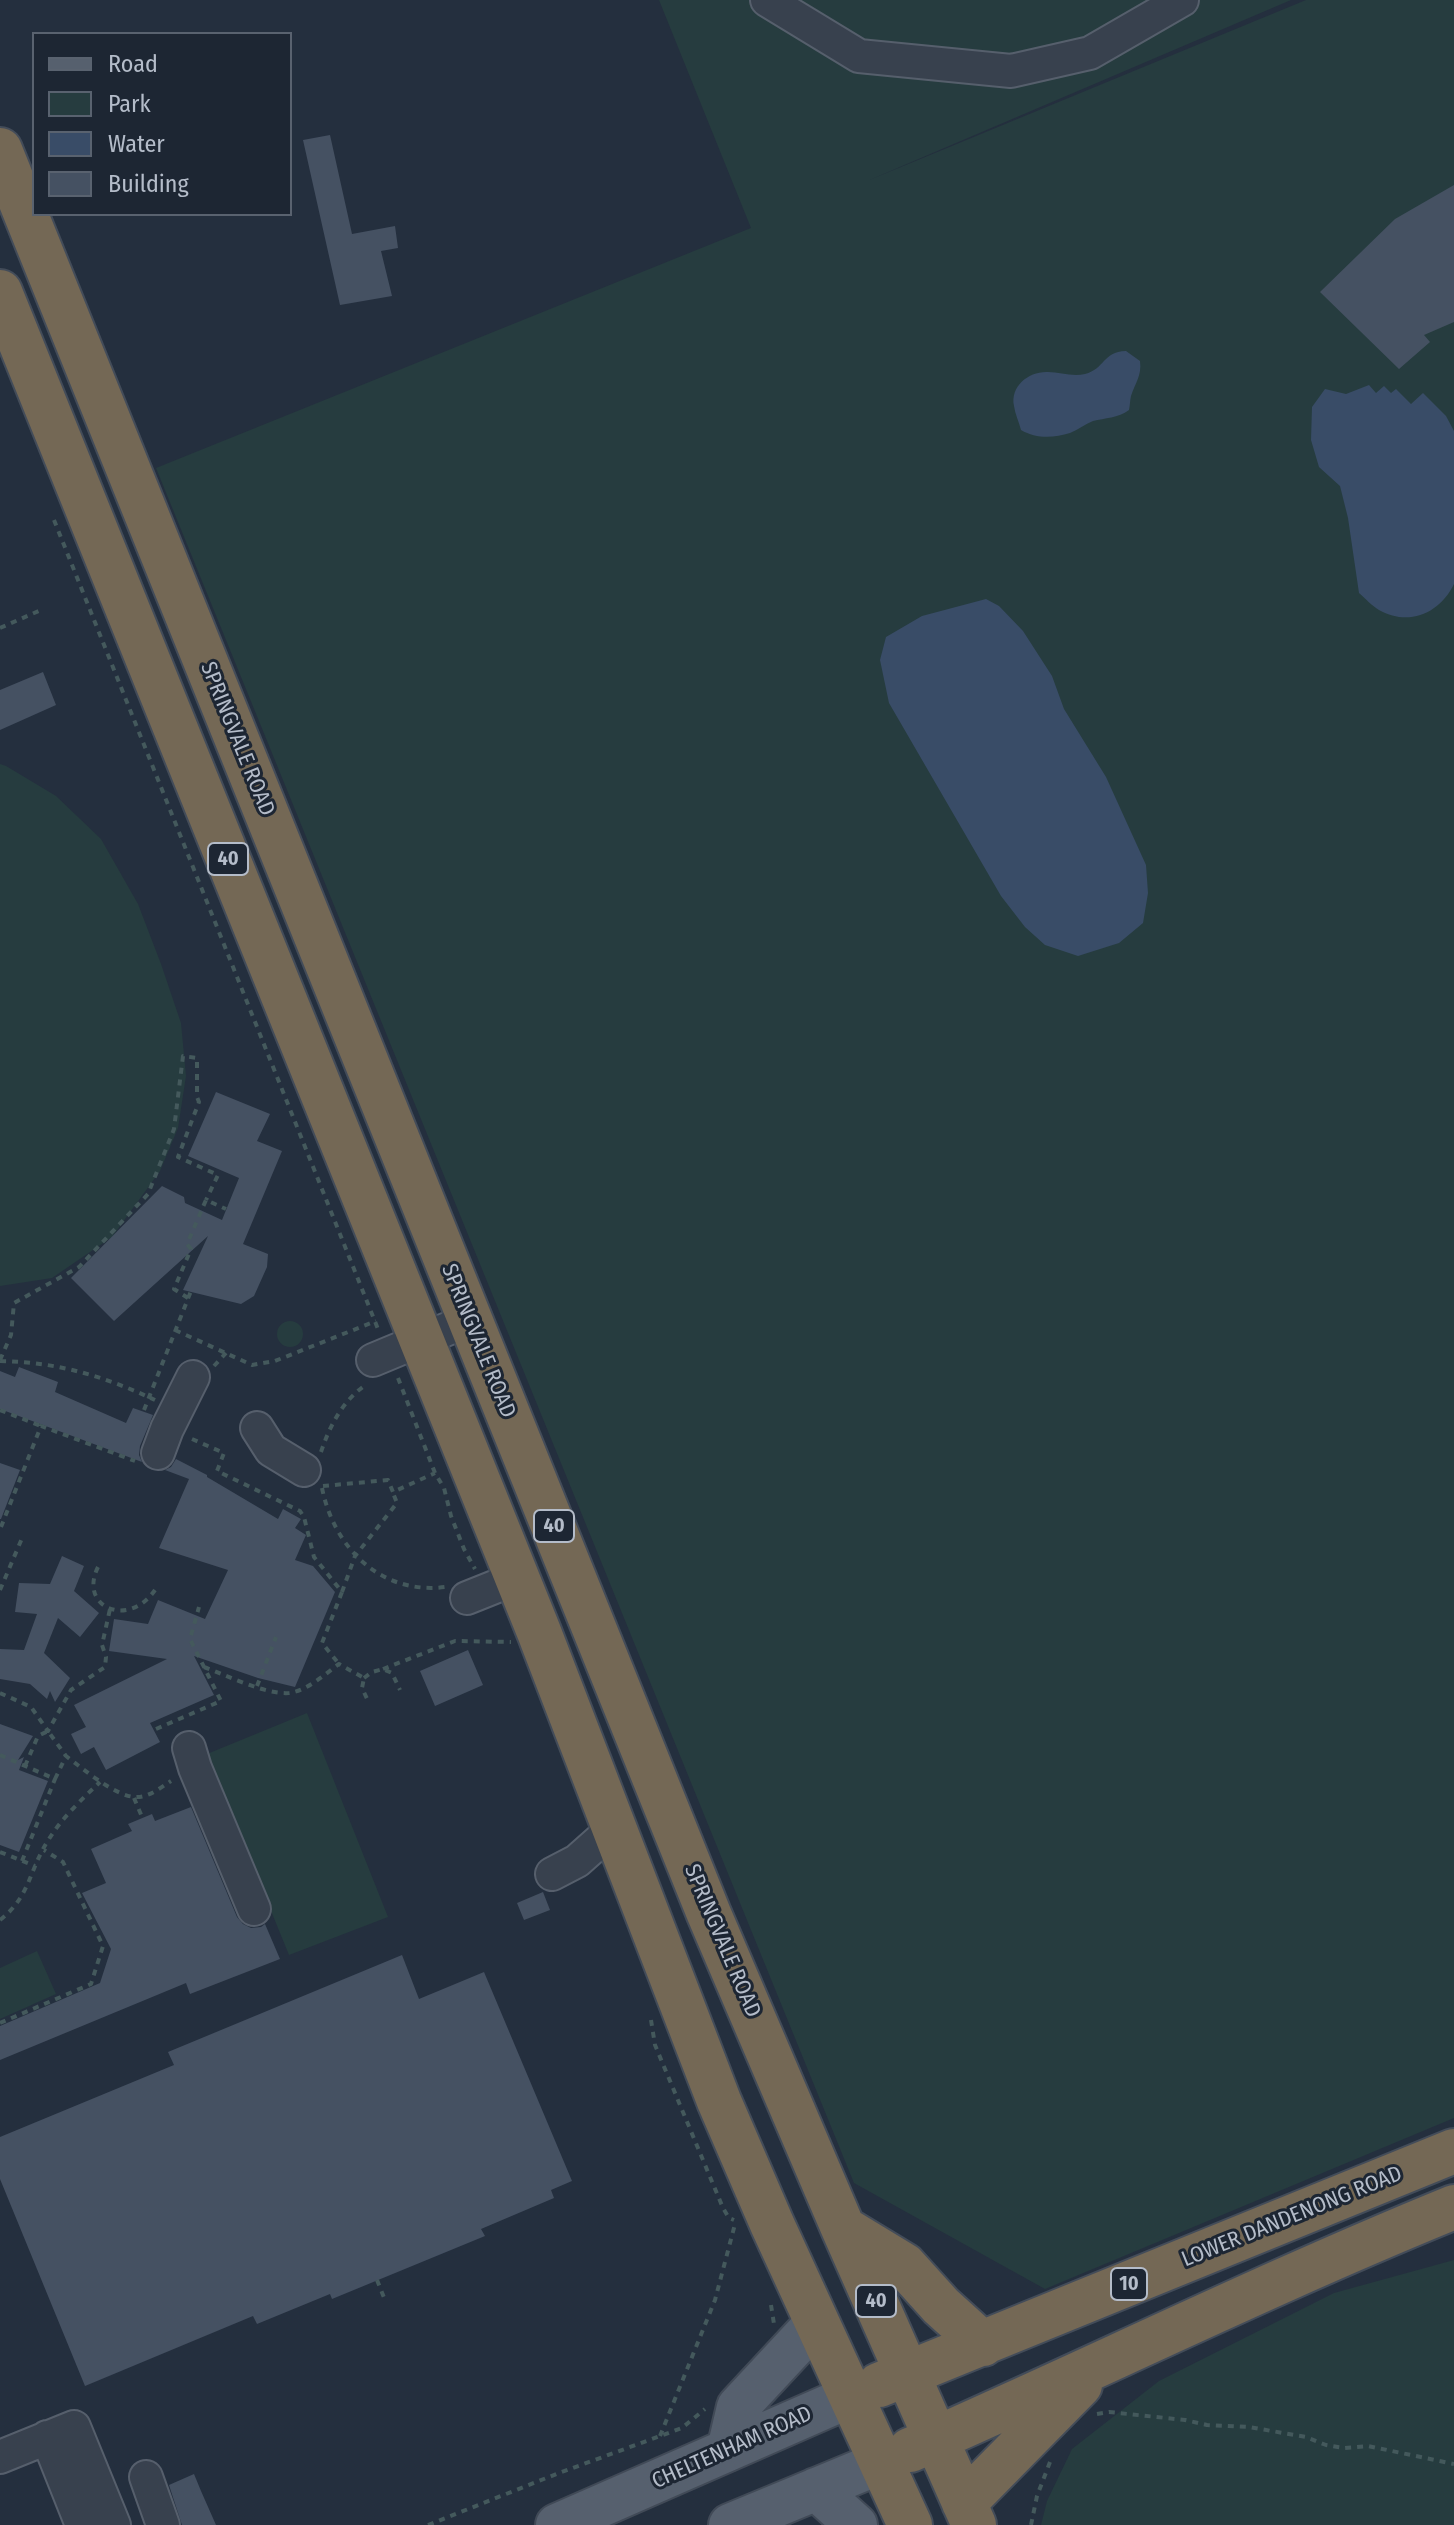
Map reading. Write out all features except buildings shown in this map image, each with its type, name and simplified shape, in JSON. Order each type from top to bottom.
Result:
[{"type":"highway","name":"SPRINGVALE ROAD","points":[[0,150],[709,1914],[969,2514]]},
{"type":"highway","name":"40","points":[[0,292],[539,1632],[719,2101],[910,2525]]},
{"type":"highway","name":"LOWER DANDENONG ROAD","points":[[908,2374],[1454,2151]]},
{"type":"highway","points":[[882,2462],[936,2438],[1100,2386],[1353,2249],[1454,2207]]},
{"type":"highway","points":[[843,2228],[904,2265],[941,2306],[983,2344]]},
{"type":"highway","name":"CHELTENHAM ROAD","points":[[851,2396],[908,2374]]},
{"type":"highway","points":[[969,2514],[1100,2386]]},
{"type":"main road","points":[[728,2450],[738,2407],[817,2322]]},
{"type":"main road","name":"CHELTENHAM ROAD","points":[[557,2525],[851,2396]]},
{"type":"main road","points":[[730,2525],[882,2462]]},
{"type":"main road","points":[[816,2489],[856,2525]]},
{"type":"street","points":[[767,0],[859,56],[1011,71],[1090,53],[1182,0]]},
{"type":"street","points":[[371,1371],[414,1323],[469,1320]]},
{"type":"street","points":[[155,1427],[193,1377]]},
{"type":"street","points":[[257,1428],[271,1450],[314,1467]]},
{"type":"street","points":[[463,1591],[517,1578]]},
{"type":"street","points":[[192,1758],[254,1909]]},
{"type":"street","points":[[552,1874],[577,1861],[613,1829]]},
{"type":"street","points":[[0,2457],[61,2432]]},
{"type":"street","points":[[61,2432],[82,2525]]},
{"type":"street","points":[[61,2432],[114,2525]]},
{"type":"street","points":[[146,2477],[163,2525]]},
{"type":"path","points":[[0,628],[41,610]]},
{"type":"path","points":[[155,1427],[126,1387],[71,1368],[0,1360],[11,1335],[14,1303],[79,1267],[148,1194],[174,1129],[183,1056],[197,1058],[199,1102],[178,1157],[218,1175],[187,1244],[191,1249],[174,1289],[188,1298]]},
{"type":"path","points":[[206,1200],[226,1209]]},
{"type":"path","points":[[155,1427],[175,1330],[191,1291]]},
{"type":"path","points":[[175,1330],[252,1365],[414,1323]]},
{"type":"path","points":[[371,1371],[328,1432],[314,1467],[325,1505],[355,1556],[379,1574],[402,1586],[463,1591]]},
{"type":"path","points":[[0,1410],[41,1426],[155,1427],[224,1453],[217,1471],[300,1511],[314,1557],[342,1592]]},
{"type":"path","points":[[1,1527],[41,1426]]},
{"type":"path","points":[[314,1467],[388,1480],[397,1503],[355,1556],[322,1643],[339,1664],[364,1678]]},
{"type":"path","points":[[393,1492],[435,1473]]},
{"type":"path","points":[[0,1590],[23,1536]]},
{"type":"path","points":[[98,1567],[95,1572],[96,1591],[102,1605],[110,1609],[132,1609],[146,1602],[155,1590]]},
{"type":"path","points":[[156,1729],[221,1701],[190,1639],[199,1607]]},
{"type":"path","points":[[25,1766],[38,1736],[48,1731],[71,1690],[105,1667],[102,1645],[110,1609]]},
{"type":"path","points":[[369,1703],[362,1688],[364,1678],[372,1672],[455,1641],[508,1643],[539,1632]]},
{"type":"path","points":[[257,1686],[276,1637]]},
{"type":"path","points":[[204,1667],[268,1691],[290,1693],[339,1664]]},
{"type":"path","points":[[383,1669],[392,1673],[400,1690]]},
{"type":"path","points":[[0,1693],[31,1707],[66,1756],[100,1782],[134,1798],[148,1795],[192,1758]]},
{"type":"path","points":[[0,1755],[55,1779]]},
{"type":"path","points":[[22,1861],[66,1756]]},
{"type":"path","points":[[0,1920],[14,1909],[48,1840],[100,1782]]},
{"type":"path","points":[[134,1798],[142,1817]]},
{"type":"path","points":[[0,2023],[91,1984],[103,1946],[63,1862],[44,1850]]},
{"type":"path","points":[[0,1852],[35,1866]]},
{"type":"path","points":[[660,2436],[715,2300],[736,2221]]},
{"type":"path","points":[[377,2280],[385,2300]]},
{"type":"path","points":[[1100,2386],[1091,2414],[1109,2412],[1207,2425],[1249,2427],[1306,2437],[1326,2445],[1379,2448],[1454,2464]]},
{"type":"path","points":[[428,2525],[682,2428],[706,2408]]},
{"type":"path","points":[[1031,2525],[1037,2496],[1052,2458]]},
{"type":"green space","points":[[659,0],[1291,0],[867,181],[1306,0],[1454,0],[1454,2118],[1045,2289],[854,2183],[156,468],[751,228]]},
{"type":"green space","points":[[0,764],[56,796],[101,839],[138,904],[161,964],[181,1023],[186,1076],[178,1128],[160,1171],[112,1237],[52,1278],[0,1286]]},
{"type":"green space","points":[[290,1321],[300,1324],[303,1334],[300,1344],[290,1347],[280,1344],[277,1334],[280,1324]]},
{"type":"green space","points":[[307,1713],[388,1917],[289,1955],[207,1754]]},
{"type":"green space","points":[[37,1951],[56,1994],[0,2019],[0,1968]]},
{"type":"green space","points":[[1454,2260],[1454,2525],[1041,2525],[1047,2501],[1072,2449],[1159,2381],[1334,2293]]},
{"type":"water","points":[[1126,351],[1140,361],[1129,410],[1058,436],[1045,437],[1021,430],[1014,399],[1022,381],[1041,372],[1075,375],[1092,372],[1112,354]]},
{"type":"water","points":[[1369,385],[1376,393],[1384,386],[1391,393],[1396,389],[1411,404],[1423,393],[1446,416],[1454,431],[1454,584],[1441,603],[1412,617],[1390,615],[1359,593],[1340,486],[1319,467],[1311,440],[1312,407],[1325,389],[1346,394]]},
{"type":"water","points":[[986,599],[999,606],[1023,631],[1052,676],[1064,709],[1106,777],[1146,865],[1148,893],[1143,923],[1119,943],[1078,956],[1045,945],[1025,927],[1001,896],[889,703],[880,660],[886,637],[922,616]]}]
